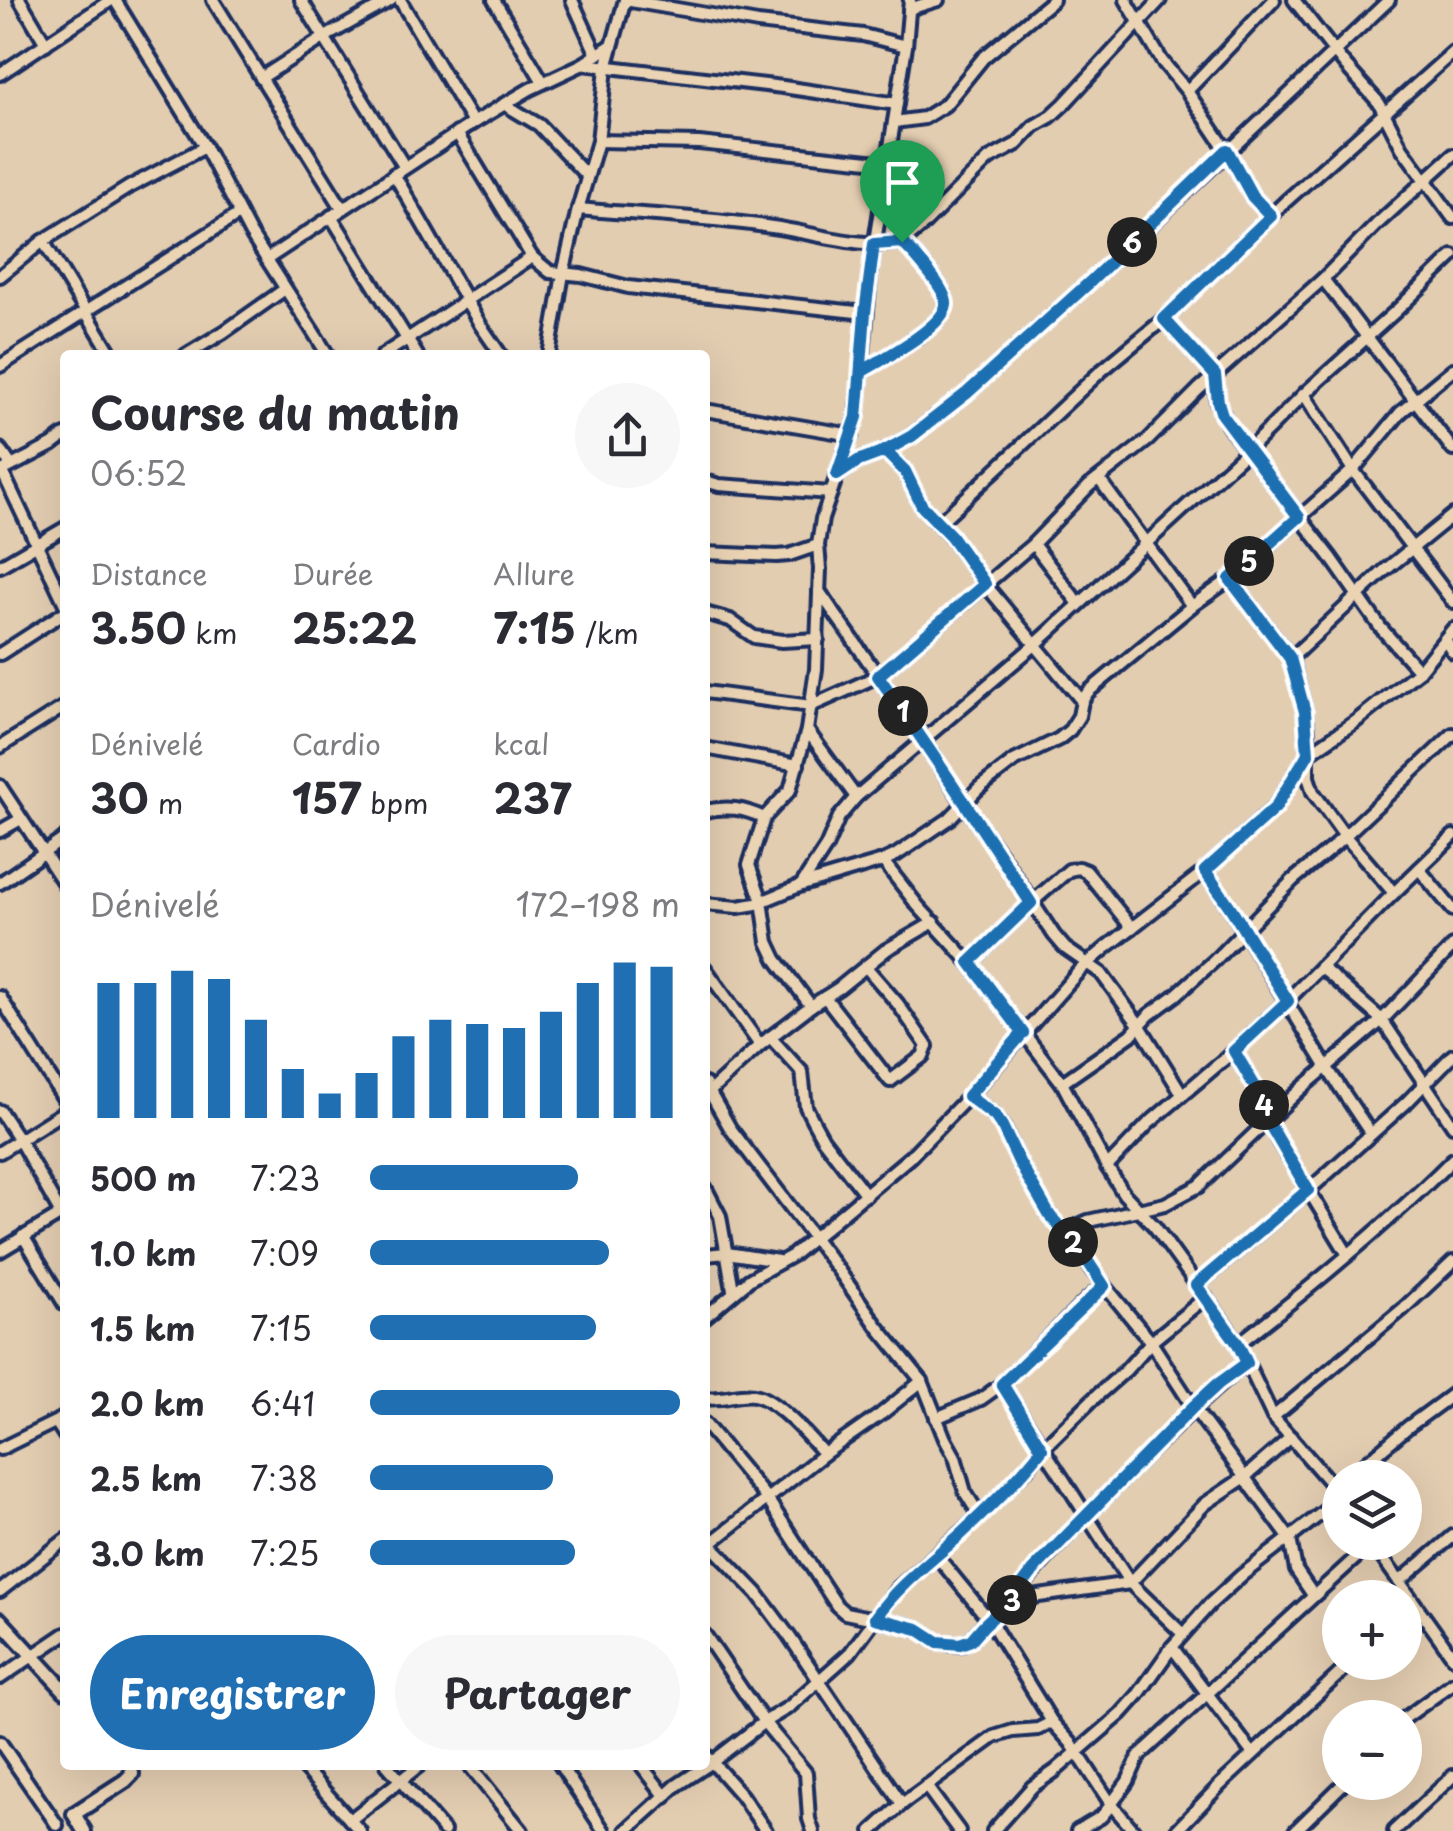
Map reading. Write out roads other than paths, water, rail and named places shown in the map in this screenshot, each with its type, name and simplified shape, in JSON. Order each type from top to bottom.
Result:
[{"type":"street","points":[[20,0],[46,44]]},
{"type":"street","points":[[0,74],[113,0],[205,148],[239,214],[320,350]]},
{"type":"street","points":[[212,0],[342,208]]},
{"type":"street","points":[[301,0],[404,166]]},
{"type":"street","points":[[261,78],[391,0]]},
{"type":"street","points":[[400,0],[473,123]]},
{"type":"street","points":[[494,0],[543,82]]},
{"type":"street","points":[[572,0],[597,56]]},
{"type":"street","points":[[550,350],[562,274],[598,141],[606,68],[625,0],[906,46]]},
{"type":"street","points":[[811,1006],[786,976],[768,942],[762,902],[749,865],[764,818],[790,790],[808,730],[818,639],[818,545],[822,520],[857,417],[865,313],[910,5],[938,0]]},
{"type":"street","points":[[894,122],[924,118],[945,105],[983,58],[1053,0]]},
{"type":"street","points":[[1126,0],[1162,62],[1227,150],[1252,196],[1271,216]]},
{"type":"street","points":[[578,209],[694,216],[874,244],[902,242],[983,164],[1010,149],[1050,117],[1160,0]]},
{"type":"street","points":[[1187,91],[1274,0]]},
{"type":"street","points":[[1294,0],[1386,112],[1402,148],[1453,218]]},
{"type":"street","points":[[837,475],[912,436],[967,393],[1389,0]]},
{"type":"street","points":[[267,259],[473,123],[612,45]]},
{"type":"street","points":[[939,524],[1100,372],[1164,319],[1271,216],[1453,52]]},
{"type":"street","points":[[583,64],[897,104]]},
{"type":"street","points":[[504,104],[539,125],[587,176]]},
{"type":"street","points":[[457,133],[532,257],[550,272],[646,290],[865,313]]},
{"type":"street","points":[[598,141],[699,144],[888,163]]},
{"type":"street","points":[[0,276],[42,241],[128,187],[205,148]]},
{"type":"street","points":[[710,693],[811,706],[878,676],[1034,544],[1080,494],[1148,440],[1453,154]]},
{"type":"street","points":[[394,174],[498,350]]},
{"type":"street","points":[[0,366],[239,214]]},
{"type":"street","points":[[331,216],[415,350]]},
{"type":"street","points":[[42,241],[109,350]]},
{"type":"street","points":[[861,372],[932,326],[946,307],[946,299],[929,272],[902,242]]},
{"type":"street","points":[[802,885],[839,817],[856,797],[1036,644],[1453,256]]},
{"type":"street","points":[[392,350],[532,257]]},
{"type":"street","points":[[1323,279],[1453,450]]},
{"type":"street","points":[[194,350],[285,289]]},
{"type":"street","points":[[1164,319],[1215,375],[1222,415],[1380,626],[1419,671]]},
{"type":"street","points":[[710,904],[738,907],[762,902],[802,885],[883,861],[949,819],[978,788],[1070,730],[1082,701],[1095,685],[1230,579],[1353,470],[1401,412],[1453,369]]},
{"type":"street","points":[[1304,394],[1353,470],[1453,602]]},
{"type":"street","points":[[710,411],[852,435]]},
{"type":"street","points":[[4,469],[60,439]]},
{"type":"street","points":[[0,449],[4,469],[60,597]]},
{"type":"street","points":[[885,451],[905,471],[922,506],[1082,701]]},
{"type":"street","points":[[1099,479],[1192,606]]},
{"type":"street","points":[[710,482],[831,493]]},
{"type":"street","points":[[1290,658],[1453,516]]},
{"type":"street","points":[[0,566],[60,531]]},
{"type":"street","points":[[1034,544],[1079,604]]},
{"type":"street","points":[[710,553],[777,556],[818,545]]},
{"type":"street","points":[[1230,579],[1290,658],[1305,712],[1308,777],[1313,792],[1394,893]]},
{"type":"street","points":[[820,592],[1031,903],[1065,948],[1100,973],[1140,1026],[1182,1094]]},
{"type":"street","points":[[0,654],[60,612]]},
{"type":"street","points":[[710,615],[734,622],[754,637],[818,639]]},
{"type":"street","points":[[710,1312],[750,1278],[793,1254],[921,1146],[1088,962],[1205,871],[1275,808],[1308,754],[1419,671],[1449,634]]},
{"type":"street","points":[[1449,634],[1453,652]]},
{"type":"street","points":[[0,748],[60,709]]},
{"type":"street","points":[[808,730],[856,797]]},
{"type":"street","points":[[1062,1083],[1120,1045],[1453,734]]},
{"type":"street","points":[[710,749],[798,766]]},
{"type":"street","points":[[0,786],[60,877]]},
{"type":"street","points":[[710,810],[735,808],[764,818]]},
{"type":"street","points":[[0,831],[21,819]]},
{"type":"street","points":[[1107,1167],[1148,1124],[1288,1001],[1453,836]]},
{"type":"street","points":[[0,883],[60,842]]},
{"type":"street","points":[[883,861],[970,962],[1062,1083],[1107,1167],[1238,1344],[1273,1417],[1322,1472]]},
{"type":"street","points":[[970,962],[1031,903],[1069,870],[1078,868],[1086,871],[1132,928]]},
{"type":"street","points":[[1419,869],[1453,910]]},
{"type":"street","points":[[1205,871],[1371,1134]]},
{"type":"street","points":[[710,1088],[886,950],[934,922]]},
{"type":"street","points":[[1064,1232],[1088,1221],[1165,1204],[1199,1186],[1302,1088],[1382,1020],[1453,946]]},
{"type":"street","points":[[1321,966],[1382,1020],[1453,1126]]},
{"type":"street","points":[[825,997],[890,1081],[923,1056],[927,1046],[866,967]]},
{"type":"street","points":[[710,975],[760,1045]]},
{"type":"street","points":[[0,997],[60,1093]]},
{"type":"street","points":[[770,1038],[802,1072],[806,1107],[813,1121],[866,1195]]},
{"type":"street","points":[[1234,1051],[1289,1159],[1348,1256]]},
{"type":"street","points":[[1196,1285],[1371,1134],[1453,1055]]},
{"type":"street","points":[[710,1095],[730,1128],[922,1381],[955,1456],[965,1492],[980,1516]]},
{"type":"street","points":[[968,1096],[995,1116],[1050,1216],[1151,1342],[1290,1540],[1296,1570],[1313,1595]]},
{"type":"street","points":[[0,1110],[60,1208]]},
{"type":"street","points":[[0,1152],[60,1114]]},
{"type":"street","points":[[1238,1344],[1402,1211],[1453,1159]]},
{"type":"street","points":[[710,1196],[720,1216],[734,1290]]},
{"type":"street","points":[[2,1245],[60,1215]]},
{"type":"street","points":[[23,1236],[60,1297]]},
{"type":"street","points":[[710,1254],[780,1262]]},
{"type":"street","points":[[1273,1417],[1453,1262]]},
{"type":"street","points":[[936,1418],[967,1406],[1002,1384],[1104,1286]]},
{"type":"street","points":[[710,1757],[789,1708],[850,1653],[897,1589],[980,1516],[1151,1342],[1206,1297]]},
{"type":"street","points":[[710,1430],[768,1500],[840,1610],[918,1629],[938,1642],[954,1645],[971,1640],[1011,1600],[1037,1566],[1193,1407],[1247,1363]]},
{"type":"street","points":[[710,1540],[922,1381]]},
{"type":"street","points":[[1002,1384],[1130,1583],[1184,1634]]},
{"type":"street","points":[[1369,1460],[1453,1394]]},
{"type":"street","points":[[710,1399],[754,1395],[762,1398],[824,1454]]},
{"type":"street","points":[[0,1449],[60,1420]]},
{"type":"street","points":[[1011,1600],[1130,1583],[1205,1504],[1245,1477],[1290,1437]]},
{"type":"street","points":[[993,1831],[1032,1787],[1120,1714],[1210,1604],[1290,1540],[1322,1508]]},
{"type":"street","points":[[1402,1580],[1453,1536]]},
{"type":"street","points":[[0,1591],[60,1545]]},
{"type":"street","points":[[710,1545],[757,1593],[789,1636],[902,1804]]},
{"type":"street","points":[[936,1555],[990,1620],[1052,1722],[1134,1831]]},
{"type":"street","points":[[1076,1831],[1101,1816],[1128,1781],[1136,1760],[1353,1560]]},
{"type":"street","points":[[1422,1614],[1453,1658]]},
{"type":"street","points":[[0,1620],[60,1686]]},
{"type":"street","points":[[0,1678],[60,1637]]},
{"type":"street","points":[[710,1642],[764,1722],[806,1772],[809,1818],[814,1831]]},
{"type":"street","points":[[1172,1648],[1253,1754]]},
{"type":"street","points":[[1176,1831],[1333,1680]]},
{"type":"street","points":[[1422,1705],[1453,1683]]},
{"type":"street","points":[[872,1831],[902,1804],[994,1737],[1038,1729],[1052,1722]]},
{"type":"street","points":[[0,1742],[53,1828],[125,1782],[131,1770]]},
{"type":"street","points":[[710,1760],[766,1831]]},
{"type":"street","points":[[305,1770],[360,1831]]},
{"type":"street","points":[[391,1770],[444,1831]]},
{"type":"street","points":[[350,1820],[414,1770]]},
{"type":"street","points":[[473,1770],[522,1831]]},
{"type":"street","points":[[563,1770],[604,1831]]},
{"type":"street","points":[[645,1770],[666,1798]]},
{"type":"street","points":[[626,1831],[694,1770]]},
{"type":"street","points":[[1394,1831],[1453,1776]]},
{"type":"street","points":[[926,1786],[959,1831]]},
{"type":"street","points":[[1295,1831],[1327,1800]]},
{"type":"street","points":[[74,1814],[84,1831]]}]
